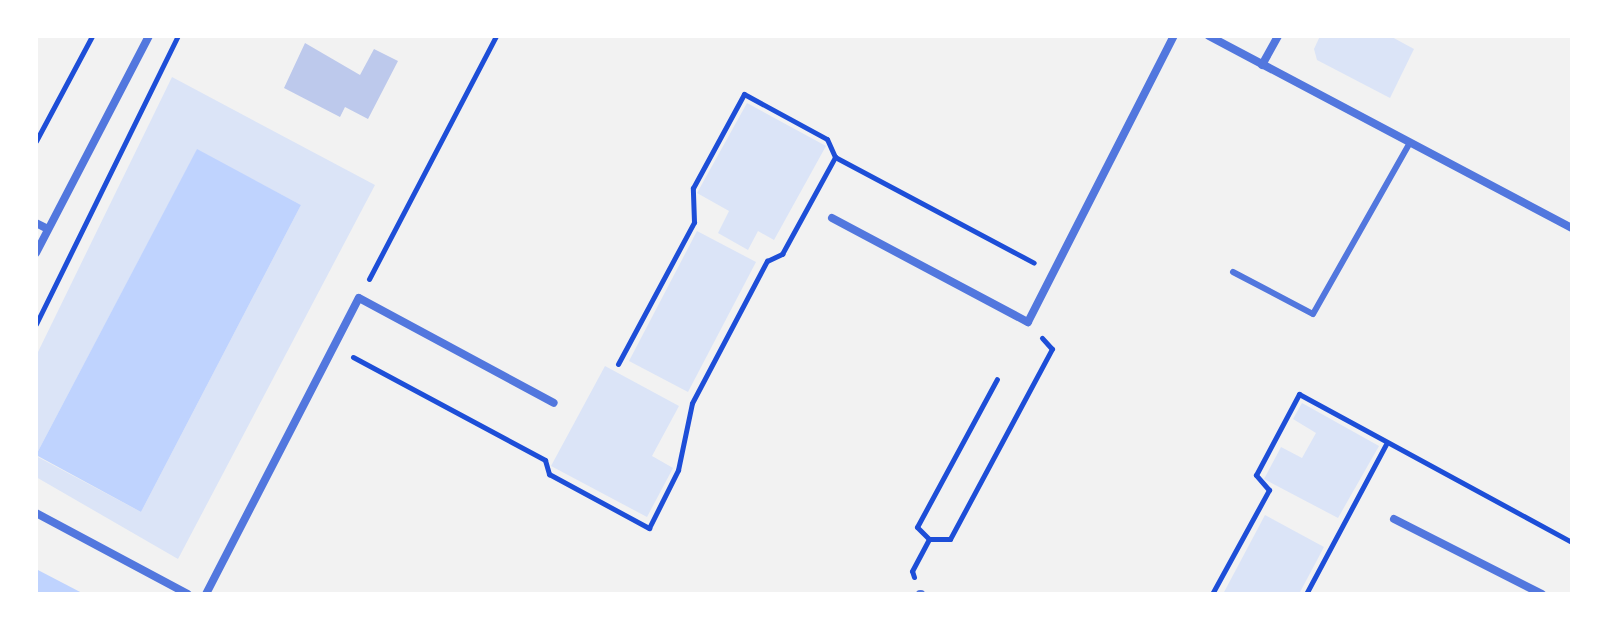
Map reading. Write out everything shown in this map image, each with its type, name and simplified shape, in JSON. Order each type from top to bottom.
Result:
[{"type":"street","points":[[36,253],[149,36]]},
{"type":"street","points":[[832,218],[1028,322],[1174,36]]},
{"type":"street","points":[[1209,36],[1572,228]]},
{"type":"street","points":[[1262,65],[1278,36]]},
{"type":"street","points":[[36,223],[48,229]]},
{"type":"street","points":[[206,594],[359,298],[554,403]]},
{"type":"street","points":[[36,513],[188,594]]},
{"type":"street","points":[[1394,519],[1542,594]]},
{"type":"lane","points":[[1233,272],[1313,314],[1409,144]]},
{"type":"path","points":[[36,141],[92,36]]},
{"type":"path","points":[[36,324],[178,36]]},
{"type":"path","points":[[359,298],[496,36]]},
{"type":"path","points":[[618,364],[694,222],[693,188],[744,94],[827,139],[835,157],[1053,272]]},
{"type":"path","points":[[334,347],[545,460],[549,474],[649,528],[678,470],[692,403],[767,261],[782,254],[835,157]]},
{"type":"path","points":[[997,379],[917,527],[929,539],[950,539],[1052,349],[1028,322]]},
{"type":"path","points":[[1212,594],[1269,490],[1256,475],[1299,394],[1386,444],[1572,542]]},
{"type":"path","points":[[1306,594],[1386,444]]},
{"type":"path","points":[[920,594],[912,571],[929,539]]},
{"type":"shaded area","points":[[1320,36],[1390,36],[1414,49],[1390,98],[1317,60],[1314,49]]},
{"type":"shaded area","points":[[172,77],[375,185],[178,559],[36,477],[36,456],[141,512],[301,205],[197,150],[36,455],[36,356]]},
{"type":"shaded area","points":[[747,103],[826,146],[774,240],[758,231],[748,250],[718,233],[729,211],[697,193]]},
{"type":"shaded area","points":[[697,231],[756,262],[688,392],[629,361]]},
{"type":"shaded area","points":[[605,366],[679,406],[652,456],[673,468],[647,517],[551,466]]},
{"type":"shaded area","points":[[1302,403],[1379,446],[1338,518],[1264,479],[1281,447],[1302,458],[1316,433],[1293,419]]},
{"type":"shaded area","points":[[1265,515],[1324,547],[1299,594],[1223,594]]},
{"type":"water","points":[[197,149],[301,205],[141,512],[36,455]]},
{"type":"water","points":[[36,569],[84,594],[36,594]]},
{"type":"building","points":[[305,43],[360,75],[374,49],[398,61],[368,119],[345,107],[340,117],[284,88]]}]
